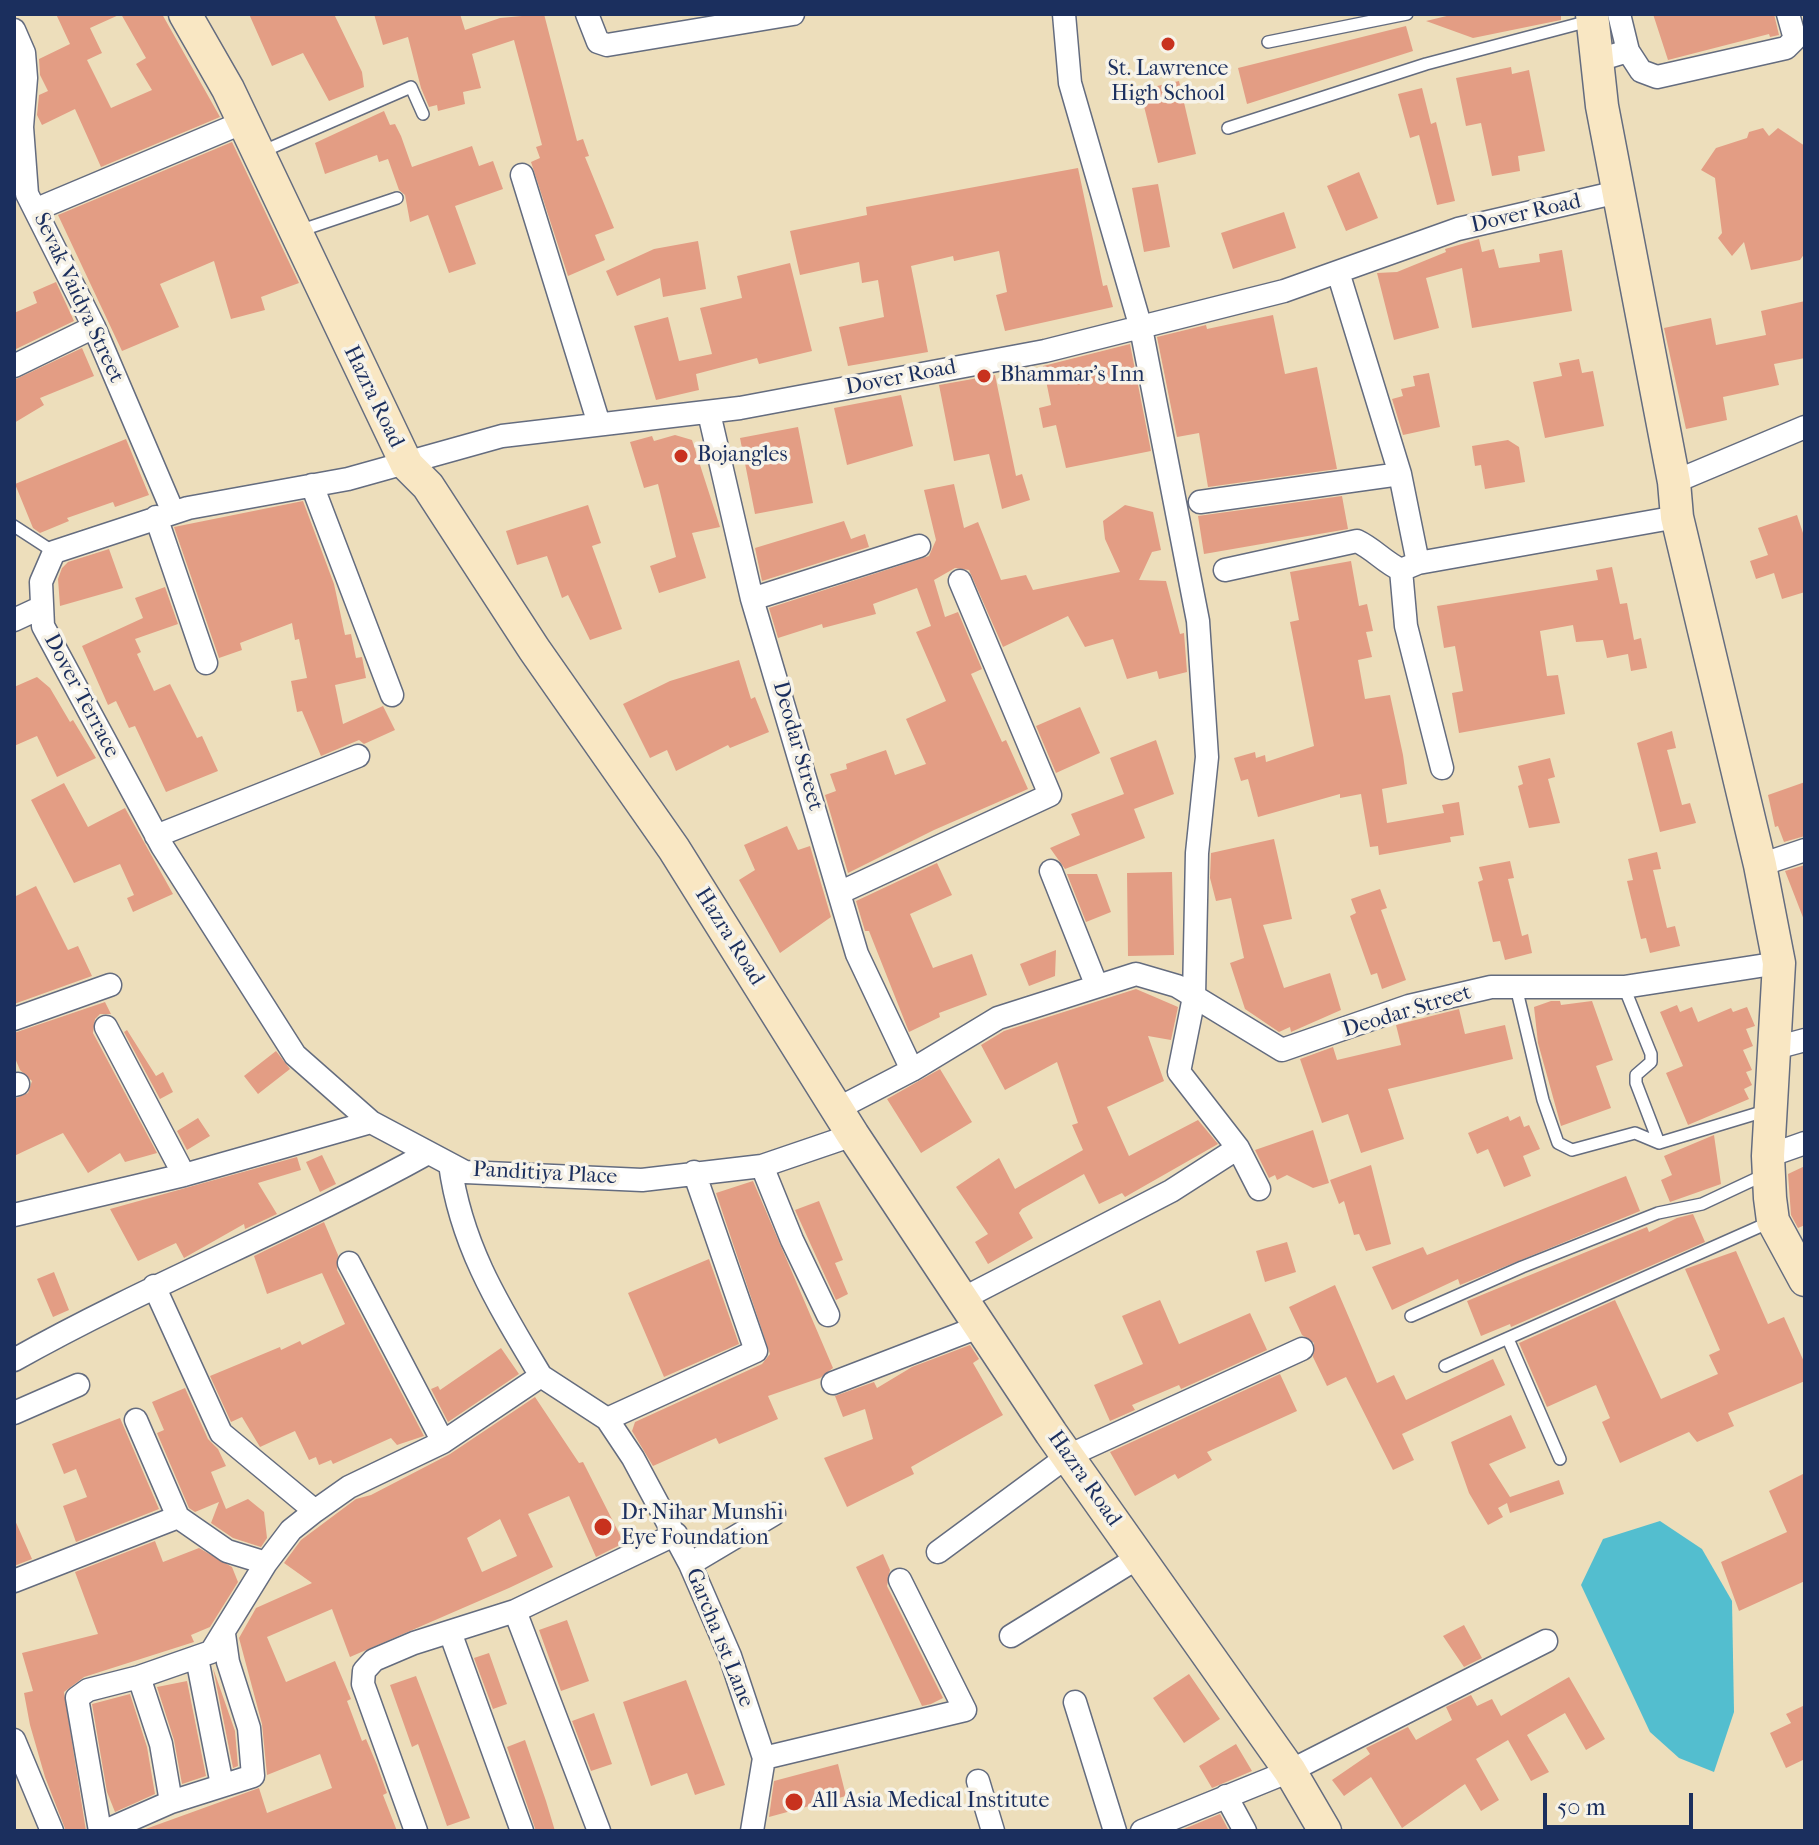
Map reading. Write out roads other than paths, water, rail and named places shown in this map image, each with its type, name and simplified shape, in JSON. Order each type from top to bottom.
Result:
[{"type":"main road","name":"Hazra Road","points":[[185,14],[244,122],[407,465],[428,486],[534,649],[674,849],[845,1122],[1068,1456],[1290,1771],[1325,1831]]},
{"type":"main road","points":[[1601,16],[1613,55],[1602,106],[1674,482],[1677,517],[1760,865],[1779,963],[1790,1044],[1771,1108],[1768,1165],[1773,1221],[1800,1260]]},
{"type":"street","points":[[587,14],[598,42],[607,45],[793,14]]},
{"type":"street","points":[[1064,14],[1070,83],[1141,328],[1198,621],[1207,757],[1197,853],[1194,997],[1179,1072],[1238,1148],[1259,1189]]},
{"type":"street","points":[[1613,55],[1632,61],[1648,76],[1671,75],[1792,46],[1795,39],[1788,14]]},
{"type":"street","name":"Sevak Vaidya Street","points":[[14,30],[24,53],[18,128],[26,200],[94,327],[165,515],[206,663]]},
{"type":"street","points":[[26,200],[244,122]]},
{"type":"street","points":[[522,175],[599,424]]},
{"type":"street","name":"Dover Road","points":[[407,465],[502,436],[709,413],[1045,351],[1284,291],[1458,229],[1618,192]]},
{"type":"street","points":[[1338,272],[1400,474],[1409,567],[1406,626],[1442,768]]},
{"type":"street","points":[[14,366],[94,327]]},
{"type":"street","name":"Deodar Street","points":[[709,413],[752,599],[857,954],[912,1070]]},
{"type":"street","points":[[1674,482],[1805,427]]},
{"type":"street","points":[[54,552],[165,515],[407,465]]},
{"type":"street","points":[[1200,502],[1400,474]]},
{"type":"street","points":[[312,485],[392,695]]},
{"type":"street","points":[[1225,570],[1357,541],[1372,548],[1379,559],[1409,567],[1677,517]]},
{"type":"street","points":[[752,599],[919,546]]},
{"type":"street","name":"Dover Terrace","points":[[54,552],[41,582],[43,626],[156,836],[242,978],[295,1055],[371,1122]]},
{"type":"street","points":[[839,893],[1050,795],[960,581]]},
{"type":"street","points":[[14,620],[42,607]]},
{"type":"street","points":[[156,836],[358,756]]},
{"type":"street","points":[[1760,865],[1805,850]]},
{"type":"street","points":[[1051,871],[1096,984]]},
{"type":"street","name":"Deodar Street","points":[[845,1122],[912,1070],[998,1018],[1096,984],[1136,974],[1177,986],[1282,1050],[1409,1006],[1491,987],[1624,987],[1779,963]]},
{"type":"street","points":[[14,1019],[110,985]]},
{"type":"street","points":[[106,1027],[184,1175]]},
{"type":"street","points":[[14,1215],[184,1175],[371,1122]]},
{"type":"street","name":"Panditiya Place","points":[[371,1122],[465,1172],[642,1180],[762,1166],[845,1122]]},
{"type":"street","points":[[1768,1165],[1805,1143]]},
{"type":"street","points":[[964,1298],[1171,1191],[1238,1148]]},
{"type":"street","points":[[14,1360],[154,1286],[381,1179],[428,1153]]},
{"type":"street","points":[[224,1634],[228,1662],[249,1728],[253,1776],[171,1802],[103,1831],[77,1698],[88,1690],[139,1677],[211,1652],[266,1563],[291,1530],[349,1487],[443,1442],[541,1376],[486,1286],[455,1202],[450,1164]]},
{"type":"street","points":[[762,1166],[792,1240],[828,1315]]},
{"type":"street","points":[[607,1419],[756,1351],[694,1172]]},
{"type":"street","points":[[349,1263],[443,1442]]},
{"type":"street","points":[[154,1286],[221,1433],[315,1511]]},
{"type":"street","points":[[833,1383],[981,1326]]},
{"type":"street","points":[[938,1552],[1068,1456],[1302,1349]]},
{"type":"street","name":"Garcha 1st Lane","points":[[541,1376],[607,1419],[676,1534],[690,1564],[730,1656],[764,1758],[752,1831]]},
{"type":"street","points":[[14,1413],[78,1385]]},
{"type":"street","points":[[136,1420],[178,1517],[227,1551],[266,1563]]},
{"type":"street","points":[[690,1564],[774,1514]]},
{"type":"street","points":[[14,1581],[178,1517]]},
{"type":"street","points":[[416,1831],[363,1684],[364,1671],[374,1660],[515,1611],[676,1534]]},
{"type":"street","points":[[1011,1636],[1139,1557]]},
{"type":"street","points":[[764,1758],[965,1710],[900,1580]]},
{"type":"street","points":[[515,1611],[599,1831]]},
{"type":"street","points":[[450,1632],[522,1831]]},
{"type":"street","points":[[1142,1831],[1290,1771],[1546,1641]]},
{"type":"street","points":[[197,1658],[222,1785]]},
{"type":"street","points":[[139,1677],[161,1744],[171,1802]]},
{"type":"street","points":[[1075,1702],[1115,1831]]},
{"type":"street","points":[[14,1740],[52,1831]]},
{"type":"street","points":[[978,1781],[993,1831]]},
{"type":"street","points":[[1226,1796],[1245,1831]]},
{"type":"lane","points":[[1268,42],[1407,14]]},
{"type":"lane","points":[[1228,128],[1426,64],[1601,16]]},
{"type":"lane","points":[[258,153],[411,87],[423,114]]},
{"type":"lane","points":[[295,233],[397,198]]},
{"type":"lane","points":[[14,526],[54,552]]},
{"type":"lane","points":[[1516,987],[1543,1100],[1558,1143],[1572,1150],[1635,1133],[1659,1143],[1771,1108]]},
{"type":"lane","points":[[1624,987],[1651,1054],[1651,1062],[1636,1075],[1636,1083],[1659,1143]]},
{"type":"lane","points":[[1411,1316],[1522,1267],[1658,1213],[1702,1204],[1768,1165]]},
{"type":"lane","points":[[1445,1366],[1773,1221]]},
{"type":"lane","points":[[1508,1339],[1560,1459]]},
{"type":"water","points":[[1660,1521],[1702,1549],[1732,1601],[1734,1712],[1714,1772],[1679,1758],[1650,1732],[1581,1585],[1603,1539]]},
{"type":"place","name":"St. Lawrence High School","points":[[1168,44]]},
{"type":"place","name":"Bhammar's Inn","points":[[984,376]]},
{"type":"place","name":"Bojangles","points":[[681,456]]},
{"type":"place","name":"Dr Nihar Munshi Eye Foundation","points":[[603,1527]]},
{"type":"place","name":"All Asia Medical Institute","points":[[794,1802]]}]
